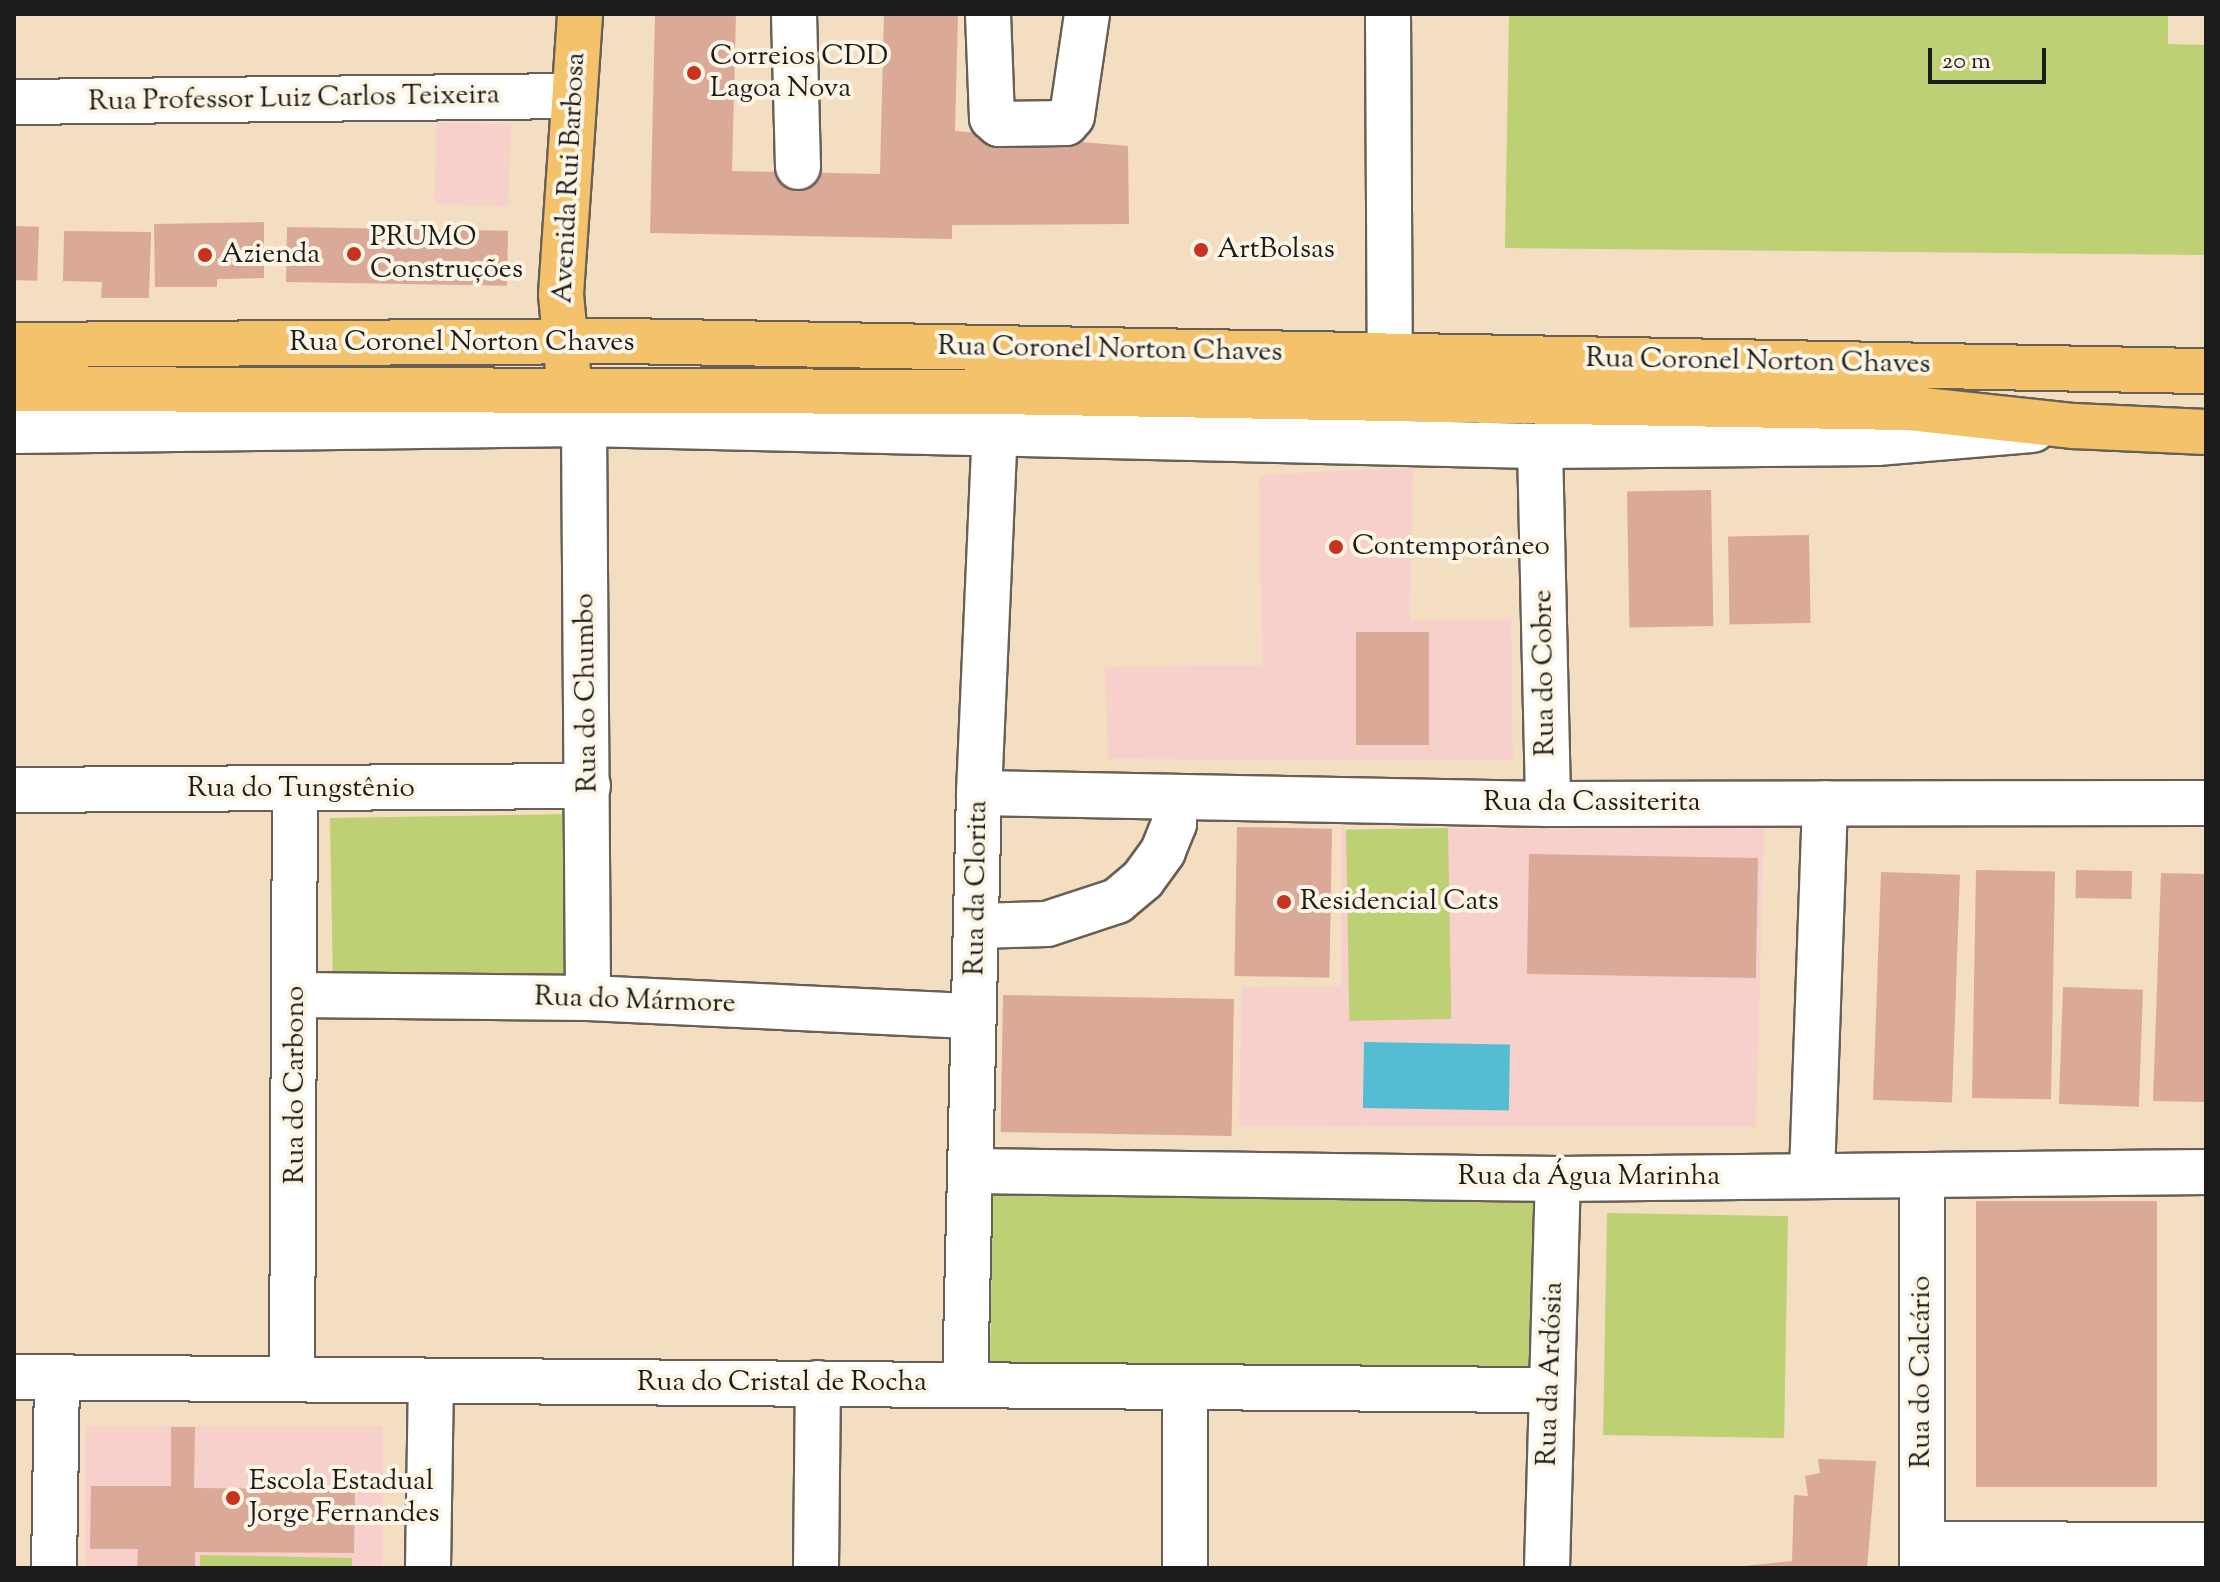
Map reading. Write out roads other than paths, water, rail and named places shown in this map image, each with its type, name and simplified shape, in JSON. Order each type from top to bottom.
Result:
[{"type":"main road","name":"Avenida Rui Barbosa","points":[[578,407],[562,343],[580,14]]},
{"type":"main road","name":"Rua Coronel Norton Chaves","points":[[14,345],[562,343],[1390,354],[2206,371]]},
{"type":"main road","name":"Rua Coronel Norton Chaves","points":[[14,389],[578,407],[996,412],[1907,408],[2074,426],[2206,432]]},
{"type":"street","points":[[794,14],[798,167]]},
{"type":"street","points":[[988,14],[992,118],[999,124],[1066,123],[1072,116],[1087,14]]},
{"type":"street","points":[[1388,14],[1390,354]]},
{"type":"street","name":"Rua Professor Luiz Carlos Teixeira","points":[[14,102],[574,96]]},
{"type":"street","name":"Rua Coronel Norton Chaves","points":[[14,431],[578,407]]},
{"type":"street","name":"Rua do Chumbo","points":[[578,407],[588,786],[588,998]]},
{"type":"street","name":"Rua Coronel Norton Chaves","points":[[996,412],[1540,446],[1877,443],[2074,426]]},
{"type":"street","name":"Rua da Clorita","points":[[965,1385],[979,793],[996,412]]},
{"type":"street","name":"Rua do Cobre","points":[[1540,446],[1548,804]]},
{"type":"street","name":"Rua do Tungstênio","points":[[14,790],[588,786]]},
{"type":"street","name":"Rua do Carbono","points":[[292,1379],[297,995],[295,790]]},
{"type":"street","name":"Rua da Cassiterita","points":[[979,793],[1548,804],[2206,803]]},
{"type":"street","points":[[976,926],[1047,924],[1117,901],[1143,879],[1163,851],[1174,824],[1174,797]]},
{"type":"street","points":[[1812,1175],[1825,803]]},
{"type":"street","name":"Rua do Mármore","points":[[297,995],[588,998],[974,1016]]},
{"type":"street","name":"Rua da Água Marinha","points":[[971,1171],[1558,1179],[2206,1172]]},
{"type":"street","name":"Rua do Calcário","points":[[1922,1177],[1922,1556]]},
{"type":"street","name":"Rua da Ardósia","points":[[1547,1568],[1549,1390],[1558,1179]]},
{"type":"street","name":"Rua do Cristal de Rocha","points":[[14,1377],[1549,1390]]},
{"type":"street","points":[[54,1568],[57,1377]]},
{"type":"street","points":[[428,1568],[431,1381]]},
{"type":"street","points":[[816,1568],[818,1383]]},
{"type":"street","points":[[1185,1387],[1185,1568]]},
{"type":"street","points":[[1922,1556],[2206,1545]]},
{"type":"water","points":[[1364,1042],[1510,1045],[1509,1111],[1363,1108]]},
{"type":"place","name":"Correios CDD Lagoa Nova","points":[[694,73]]},
{"type":"place","name":"ArtBolsas","points":[[1201,250]]},
{"type":"place","name":"PRUMO Construções","points":[[354,254]]},
{"type":"place","name":"Azienda","points":[[205,255]]},
{"type":"place","name":"Contemporâneo","points":[[1336,547]]},
{"type":"place","name":"Residencial Cats","points":[[1284,902]]},
{"type":"place","name":"Escola Estadual Jorge Fernandes","points":[[233,1498]]}]
